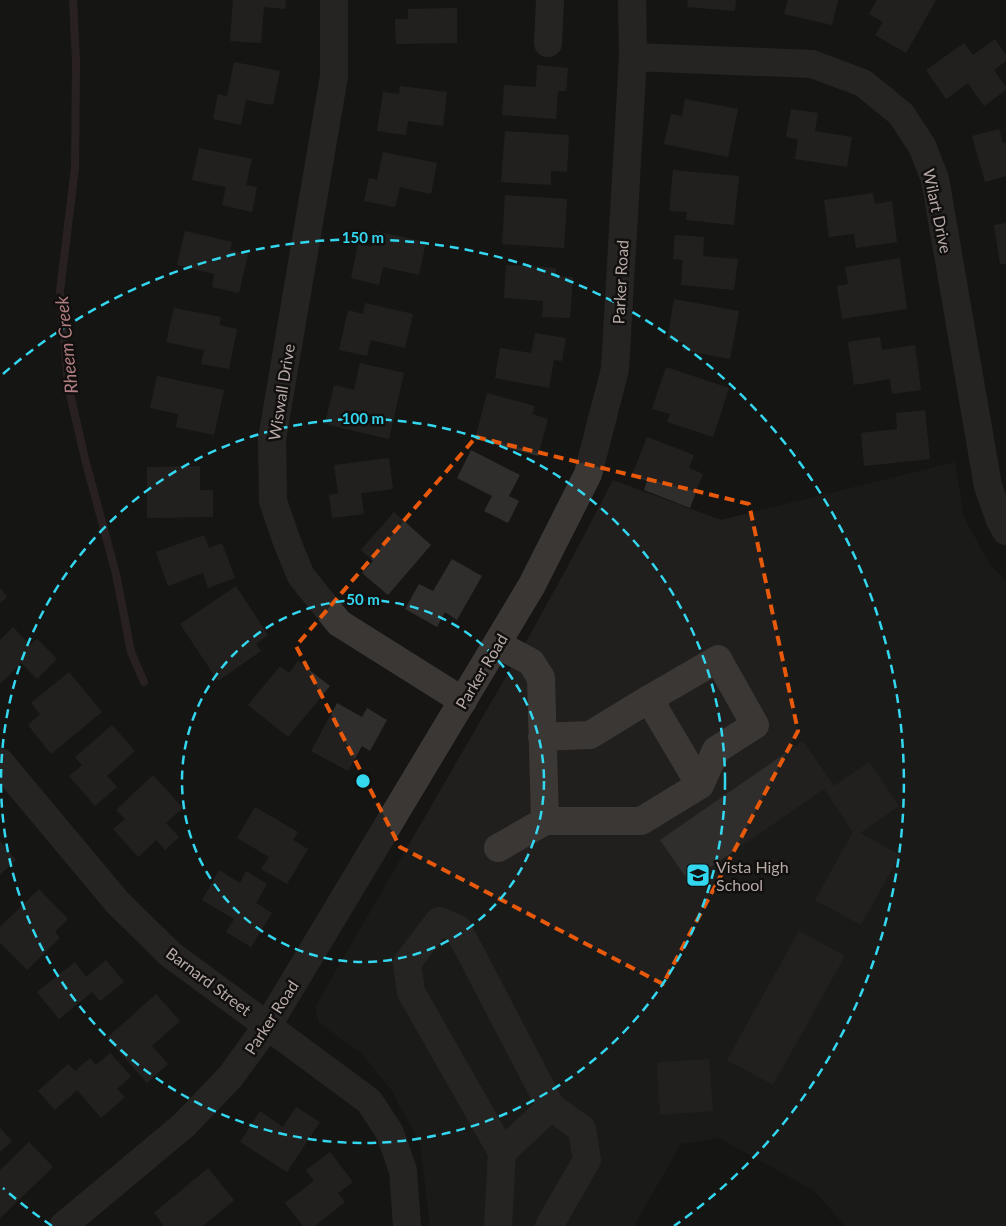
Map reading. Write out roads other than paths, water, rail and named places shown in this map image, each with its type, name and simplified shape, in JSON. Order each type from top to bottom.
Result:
[{"type":"street","name":"Wiswall Drive","points":[[334,0],[334,76],[272,439],[273,501],[287,542],[302,576],[339,623],[463,701]]},
{"type":"street","points":[[548,43],[550,0]]},
{"type":"street","name":"Parker Road","points":[[63,1226],[184,1125],[230,1077],[268,1025],[532,585],[588,474],[616,369],[633,57],[632,0]]},
{"type":"street","name":"Wilart Drive","points":[[633,57],[812,64],[863,83],[901,114],[922,146],[935,179],[988,486],[1006,531]]},
{"type":"street","points":[[497,644],[531,662],[540,678],[545,820]]},
{"type":"street","points":[[498,848],[545,820],[640,821],[700,785],[716,750],[755,725],[718,659],[590,735],[542,736]]},
{"type":"street","points":[[649,699],[700,785]]},
{"type":"street","name":"Barnard Street","points":[[0,762],[118,903],[170,954],[369,1100],[390,1133],[403,1171],[407,1226]]},
{"type":"street","points":[[498,1226],[502,1152],[411,992],[407,963],[438,921],[458,929],[551,1107],[582,1129],[587,1160],[549,1226]]},
{"type":"street","points":[[502,1152],[551,1107]]},
{"type":"waterway","name":"Rheem Creek","points":[[73,0],[76,61],[75,168],[60,291],[68,385],[85,459],[116,574],[131,652],[144,682]]},
{"type":"place","name":"Vista High School","points":[[698,875]]}]
